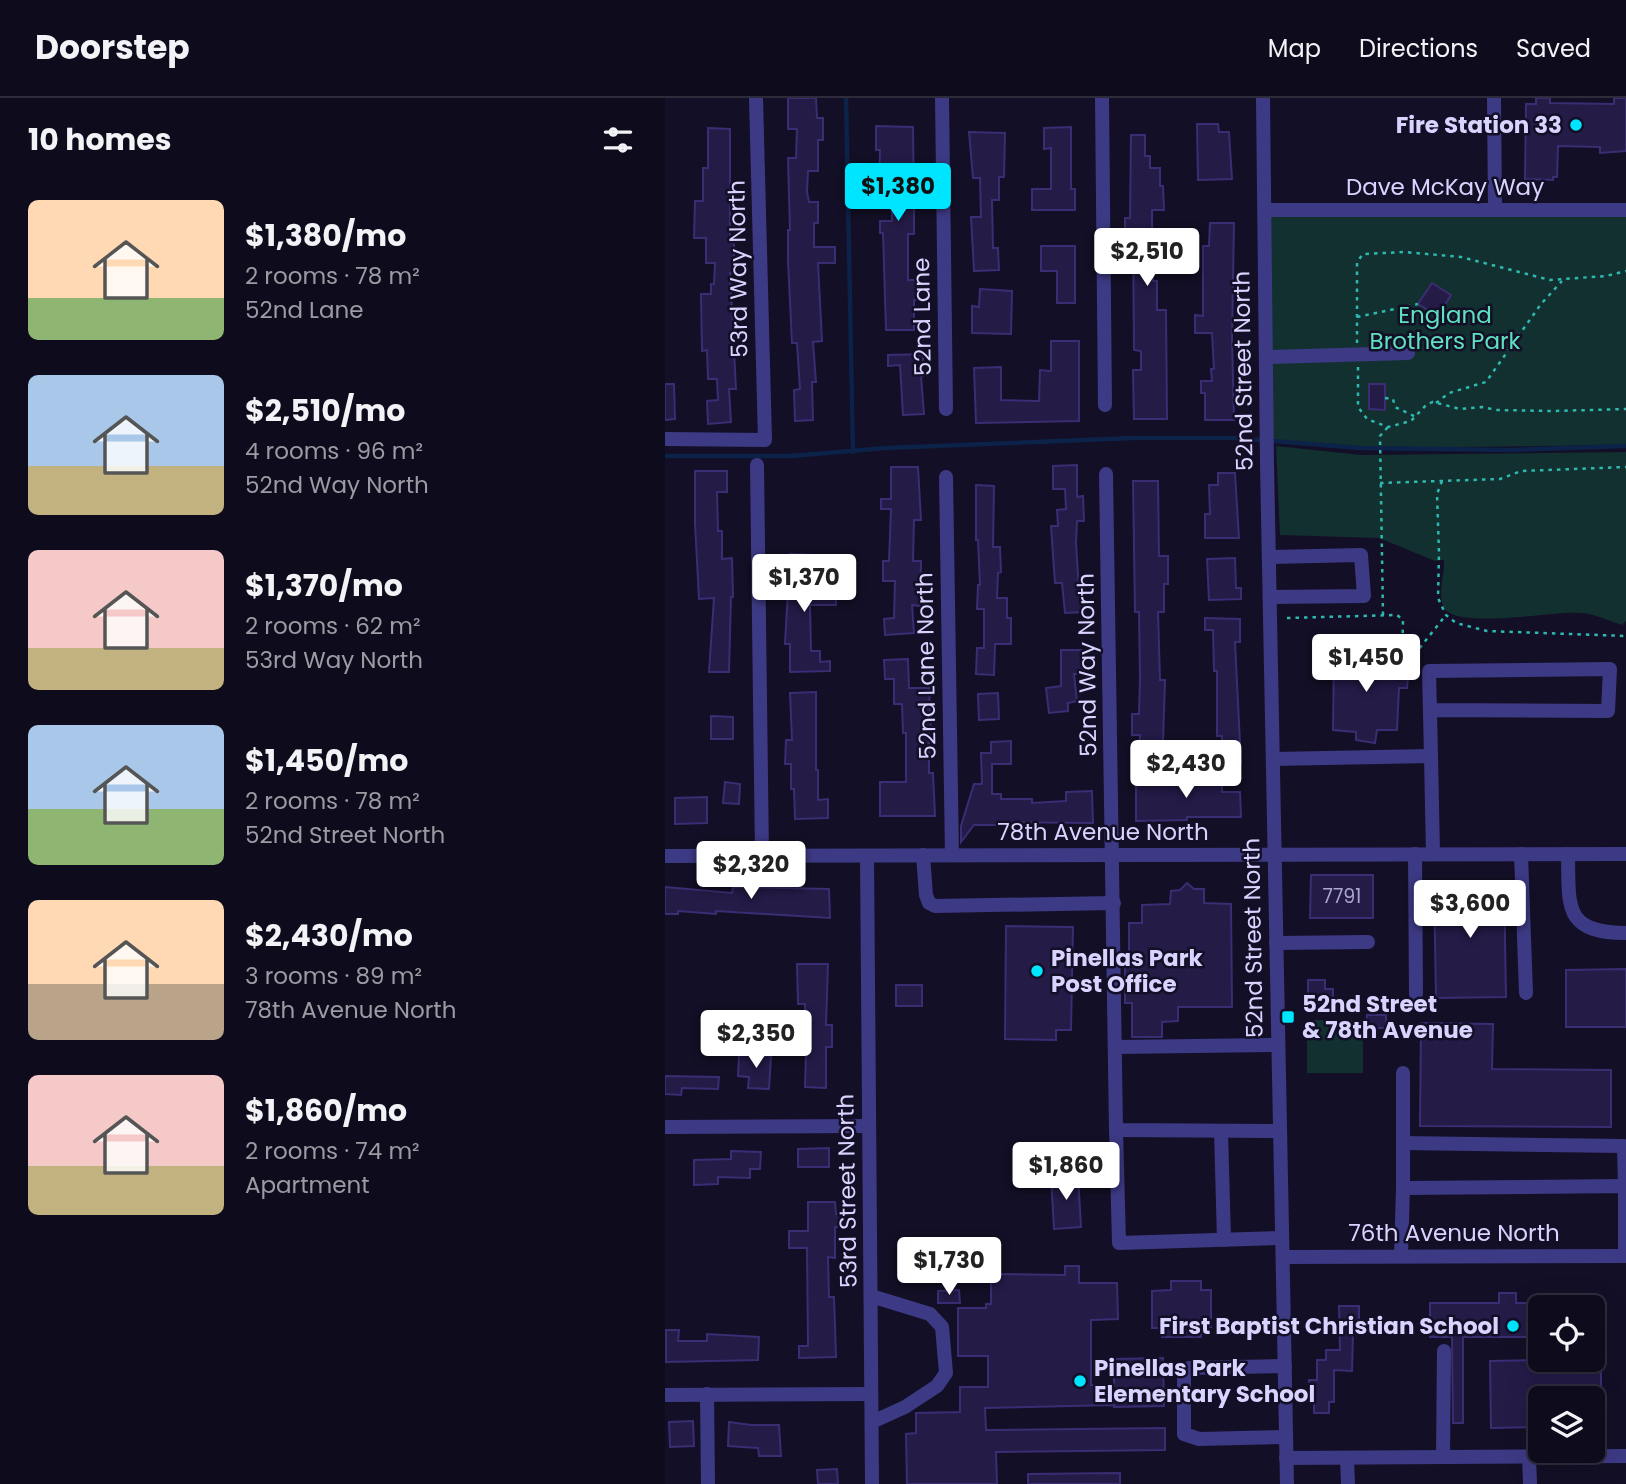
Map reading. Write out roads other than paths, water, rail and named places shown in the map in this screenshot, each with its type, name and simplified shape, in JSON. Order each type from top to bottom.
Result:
[{"type":"street","name":"53rd Way North","points":[[665,439],[765,440],[756,98]]},
{"type":"street","name":"52nd Lane","points":[[942,98],[946,409]]},
{"type":"street","points":[[1102,98],[1105,405]]},
{"type":"street","name":"52nd Street North","points":[[1263,98],[1269,597],[1287,1484]]},
{"type":"street","points":[[1494,98],[1495,210]]},
{"type":"street","name":"Dave McKay Way","points":[[1265,210],[1626,210]]},
{"type":"street","points":[[1266,356],[1408,353]]},
{"type":"street","points":[[757,465],[762,856]]},
{"type":"street","name":"52nd Way North","points":[[1106,474],[1119,1243],[1224,1240]]},
{"type":"street","name":"52nd Lane North","points":[[946,477],[952,855]]},
{"type":"street","points":[[1269,557],[1361,555],[1364,596],[1269,597]]},
{"type":"street","points":[[1430,710],[1608,711],[1609,669],[1429,671],[1433,854]]},
{"type":"street","points":[[1273,760],[1431,756]]},
{"type":"street","points":[[1415,854],[1416,994]]},
{"type":"street","points":[[1521,854],[1526,993]]},
{"type":"street","points":[[1568,854],[1568,887],[1576,918],[1584,927],[1602,933],[1626,933]]},
{"type":"street","name":"78th Avenue North","points":[[665,856],[1626,854]]},
{"type":"street","points":[[923,855],[926,895],[929,903],[935,906],[1114,903]]},
{"type":"street","name":"53rd Street North","points":[[867,856],[872,1484]]},
{"type":"street","points":[[1276,943],[1368,942]]},
{"type":"street","points":[[1115,1047],[1278,1045]]},
{"type":"street","points":[[1401,1256],[1403,1073]]},
{"type":"street","points":[[665,1126],[869,1126]]},
{"type":"street","points":[[1116,1130],[1280,1131]]},
{"type":"street","points":[[1221,1131],[1224,1240],[1282,1238]]},
{"type":"street","points":[[1403,1143],[1625,1146],[1625,1256]]},
{"type":"street","points":[[1403,1188],[1625,1186]]},
{"type":"street","name":"76th Avenue North","points":[[1283,1257],[1625,1256]]},
{"type":"street","points":[[871,1296],[930,1314],[942,1327],[946,1373],[937,1386],[916,1400],[872,1422]]},
{"type":"street","points":[[1443,1457],[1444,1352]]},
{"type":"street","points":[[1285,1366],[1189,1368],[1184,1372],[1184,1434],[1199,1438],[1286,1437]]},
{"type":"street","points":[[707,1394],[708,1484]]},
{"type":"street","points":[[665,1395],[871,1394]]},
{"type":"street","points":[[1605,1456],[1626,1456]]},
{"type":"street","points":[[1286,1458],[1528,1457]]},
{"type":"street","points":[[1347,1458],[1348,1484]]},
{"type":"street","points":[[1529,1463],[1530,1484]]},
{"type":"waterway","points":[[846,98],[853,452]]},
{"type":"waterway","points":[[665,456],[791,456],[886,448],[1133,438],[1234,438],[1360,448],[1512,450],[1626,446]]},
{"type":"place","name":"Fire Station 33","points":[[1576,125]]},
{"type":"place","name":"Pinellas Park Post Office","points":[[1037,971]]},
{"type":"place","name":"52nd Street & 78th Avenue","points":[[1288,1017]]},
{"type":"place","name":"First Baptist Christian School","points":[[1513,1326]]},
{"type":"place","name":"Pinellas Park Elementary School","points":[[1080,1381]]},
{"type":"park label","name":"England Brothers Park","points":[[1445,328]]}]
